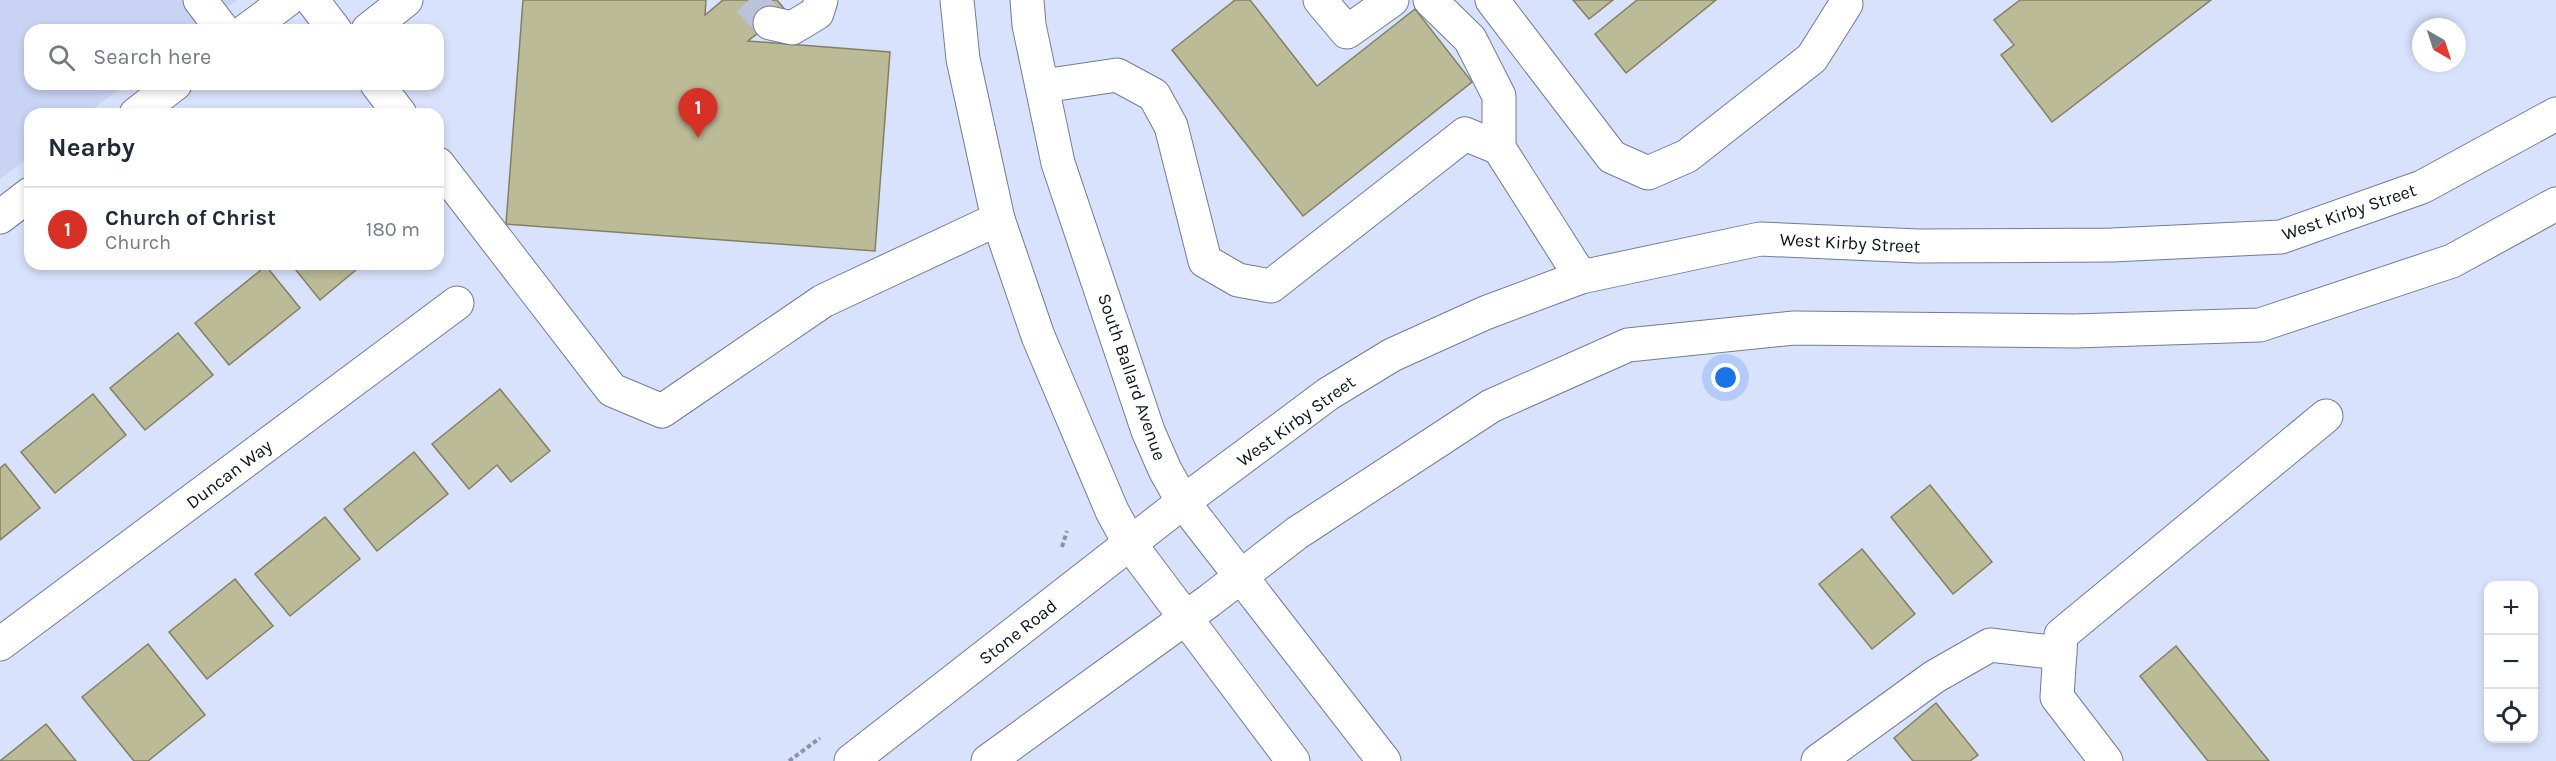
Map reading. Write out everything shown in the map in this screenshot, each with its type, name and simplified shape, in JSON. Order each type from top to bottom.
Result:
[{"type":"main road","points":[[200,0],[218,24]]},
{"type":"main road","points":[[255,24],[287,0]]},
{"type":"main road","points":[[312,0],[330,24]]},
{"type":"main road","points":[[376,24],[406,0]]},
{"type":"main road","points":[[770,23],[792,28],[817,13],[821,0]]},
{"type":"main road","points":[[957,0],[963,59],[998,219],[1038,336],[1112,511],[1130,544],[1197,609],[1293,761]]},
{"type":"main road","name":"South Ballard Avenue","points":[[1027,0],[1029,25],[1058,163],[1145,420],[1165,470],[1183,502],[1384,761]]},
{"type":"main road","points":[[1320,0],[1347,32],[1392,0]]},
{"type":"main road","points":[[1430,0],[1470,39],[1499,96],[1500,148],[1581,277]]},
{"type":"main road","points":[[1492,0],[1612,157],[1648,173],[1687,156],[1812,58],[1847,1]]},
{"type":"main road","points":[[1043,86],[1117,75],[1154,95],[1171,126],[1205,261],[1238,280],[1271,286],[1465,134],[1500,148]]},
{"type":"main road","points":[[144,108],[168,90]]},
{"type":"main road","points":[[382,90],[395,108]]},
{"type":"main road","name":"West Kirby Street","points":[[1183,502],[1328,394],[1392,355],[1485,313],[1581,277],[1760,238],[1929,246],[2112,245],[2281,237],[2422,187],[2556,114]]},
{"type":"main road","points":[[444,172],[612,390],[662,411],[823,301],[998,219]]},
{"type":"main road","points":[[0,217],[24,199]]},
{"type":"main road","points":[[988,761],[1242,576],[1297,533],[1491,406],[1628,345],[1794,328],[2075,331],[2260,325],[2452,261],[2556,204]]},
{"type":"main road","name":"Duncan Way","points":[[0,644],[457,303]]},
{"type":"main road","points":[[1818,761],[1934,677],[1990,645],[2061,644],[2326,416]]},
{"type":"main road","name":"Stone Road","points":[[851,761],[1183,502]]},
{"type":"main road","points":[[2061,644],[2057,696],[2106,761]]},
{"type":"shaded area","points":[[0,0],[237,0],[205,24],[24,24],[24,90],[118,90],[94,108],[24,108],[24,161],[0,179]]},
{"type":"building","points":[[523,0],[706,0],[705,15],[723,0],[777,0],[786,11],[748,41],[890,52],[875,251],[506,224]]},
{"type":"building","points":[[1235,0],[1250,0],[1317,86],[1415,9],[1472,82],[1303,216],[1172,50]]},
{"type":"building","points":[[1573,0],[1613,0],[1589,19]]},
{"type":"building","points":[[1637,0],[1716,0],[1626,73],[1595,34]]},
{"type":"building","points":[[2020,0],[2211,0],[2052,122],[2001,55],[2014,45],[1994,20]]},
{"type":"building","points":[[261,270],[269,270],[300,308],[229,365],[195,323]]},
{"type":"building","points":[[296,270],[356,270],[320,300]]},
{"type":"building","points":[[178,333],[213,375],[145,430],[110,388]]},
{"type":"building","points":[[500,389],[550,451],[511,482],[497,465],[469,489],[432,444]]},
{"type":"building","points":[[93,394],[126,435],[55,493],[21,452]]},
{"type":"building","points":[[414,452],[448,494],[377,551],[344,509]]},
{"type":"building","points":[[5,464],[40,508],[0,540],[0,468]]},
{"type":"building","points":[[1930,485],[1992,562],[1953,594],[1891,517]]},
{"type":"building","points":[[325,517],[360,559],[290,616],[255,574]]},
{"type":"building","points":[[1862,549],[1915,614],[1872,649],[1819,584]]},
{"type":"building","points":[[235,579],[273,626],[207,679],[169,632]]},
{"type":"building","points":[[148,644],[205,715],[148,761],[134,761],[82,697]]},
{"type":"building","points":[[2176,646],[2269,761],[2208,761],[2140,676]]},
{"type":"building","points":[[1936,703],[1978,755],[1970,761],[1913,761],[1894,738]]},
{"type":"building","points":[[46,724],[76,761],[0,761]]},
{"type":"tunnel","points":[[749,0],[770,23]]},
{"type":"place","name":"Church of Christ","points":[[698,138]]}]
